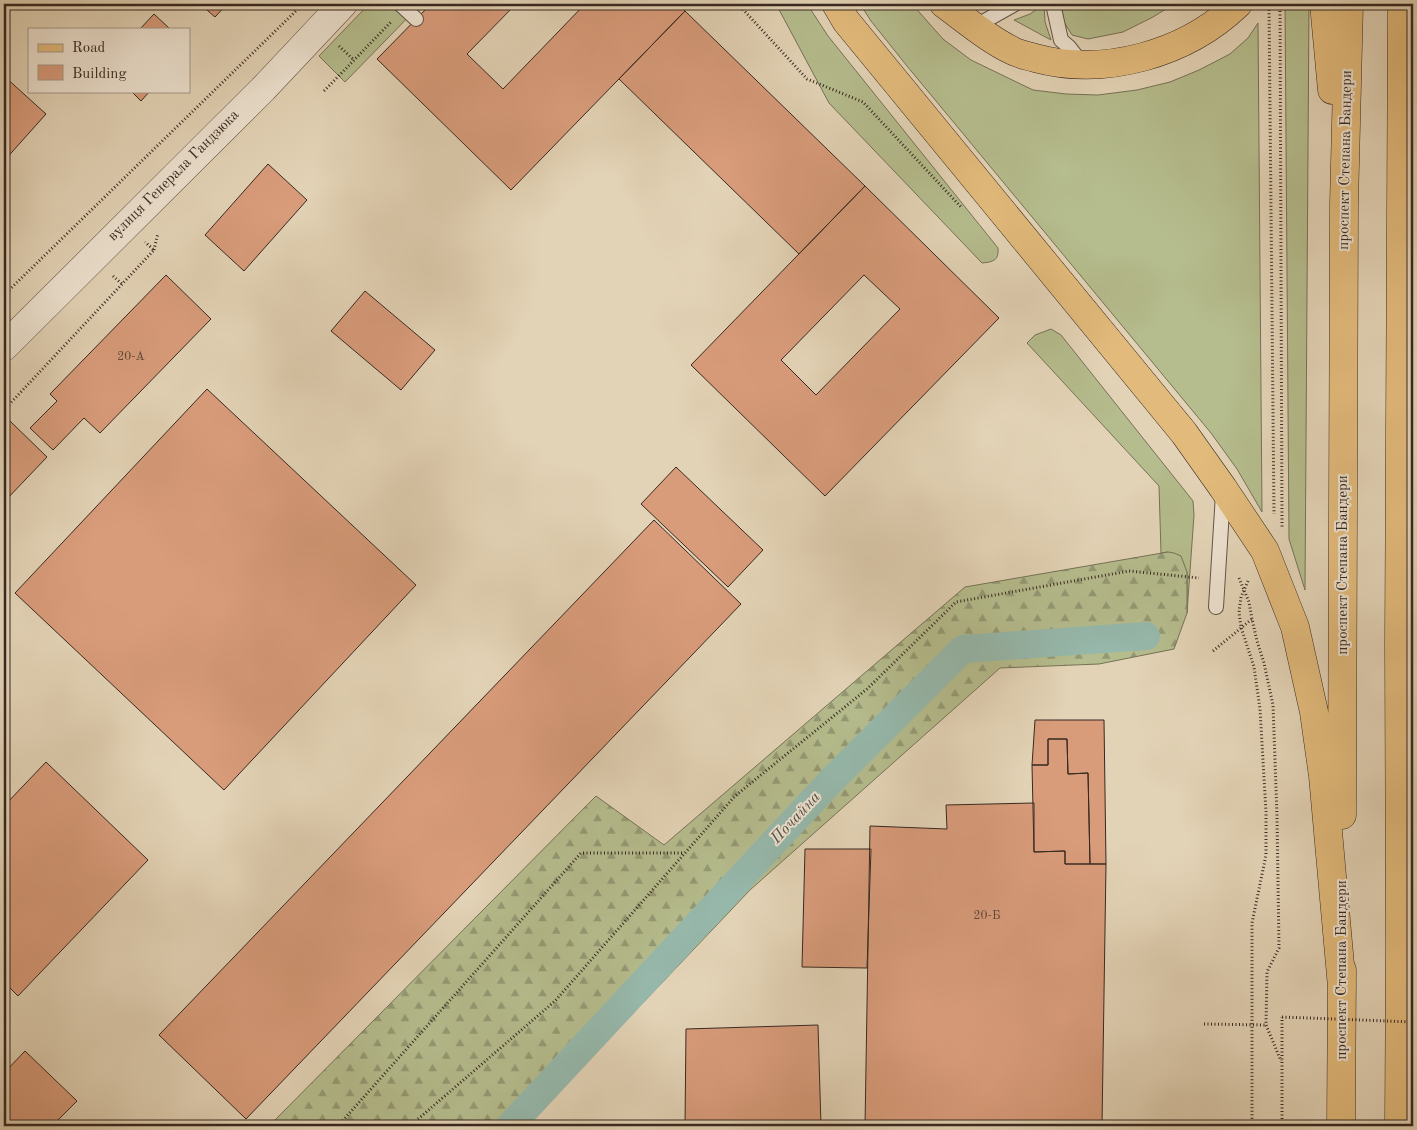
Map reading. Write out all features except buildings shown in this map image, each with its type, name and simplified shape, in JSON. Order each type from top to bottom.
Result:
[{"type":"main road","points":[[836,4],[846,21],[1184,434],[1265,551],[1295,627],[1314,712],[1323,776],[1342,987]]},
{"type":"main road","points":[[944,4],[974,27],[1014,52],[1052,62],[1083,65],[1113,64],[1154,54],[1190,38],[1223,19],[1238,4]]},
{"type":"main road","points":[[1324,4],[1344,204]]},
{"type":"main road","name":"проспект Степана Бандери","points":[[1341,1126],[1344,204],[1348,4]]},
{"type":"main road","points":[[1399,1126],[1402,4]]},
{"type":"street","name":"вулиця Генерала Гандзюка","points":[[4,347],[343,4]]},
{"type":"lane","points":[[974,27],[1016,4]]},
{"type":"lane","points":[[1053,4],[1061,40],[1083,65]]},
{"type":"lane","points":[[402,6],[416,19]]},
{"type":"lane","points":[[1216,607],[1223,488]]},
{"type":"path","points":[[4,295],[303,4]]},
{"type":"path","points":[[738,4],[807,79],[863,102],[966,212]]},
{"type":"path","points":[[1280,4],[1282,529]]},
{"type":"path","points":[[324,91],[402,6]]},
{"type":"path","points":[[4,410],[154,250],[126,225]]},
{"type":"path","points":[[1220,540],[1245,588],[1273,705],[1279,948],[1266,972],[1266,1025],[1281,1061]]},
{"type":"path","points":[[410,1126],[556,1001],[735,796],[867,689],[956,602],[1129,572],[1217,579]]},
{"type":"path","points":[[1213,650],[1252,619]]},
{"type":"path","points":[[338,1126],[581,853],[684,853]]},
{"type":"path","points":[[1282,1126],[1282,1017],[1413,1022]]},
{"type":"path","points":[[1204,1024],[1266,1025]]},
{"type":"green space","points":[[369,4],[421,4],[345,82],[319,56]]},
{"type":"green space","points":[[776,4],[807,4],[828,36],[998,248],[998,255],[995,260],[982,263],[829,103]]},
{"type":"green space","points":[[860,4],[912,4],[943,39],[971,60],[1033,90],[1066,94],[1098,95],[1137,90],[1170,82],[1230,54],[1248,38],[1258,23],[1262,512],[1237,469],[1211,433],[907,66],[871,21]]},
{"type":"green space","points":[[1044,4],[1045,22],[1051,40],[1014,20],[1030,14]]},
{"type":"green space","points":[[1061,4],[1174,4],[1123,32],[1088,39],[1072,35],[1064,22]]},
{"type":"green space","points":[[1285,4],[1309,4],[1305,590],[1289,539]]},
{"type":"green space","points":[[1051,329],[1061,335],[1193,501],[1194,515],[1187,613],[1187,572],[1168,552],[1161,553],[1159,486],[1027,343],[1035,335]]},
{"type":"green space","points":[[1168,552],[1181,556],[1187,572],[1187,613],[1174,649],[1099,664],[1000,668],[750,890],[526,1126],[269,1126],[596,796],[664,845],[965,587]]},
{"type":"waterway","name":"Почайна","points":[[510,1126],[830,782],[963,649],[1146,636]]}]
